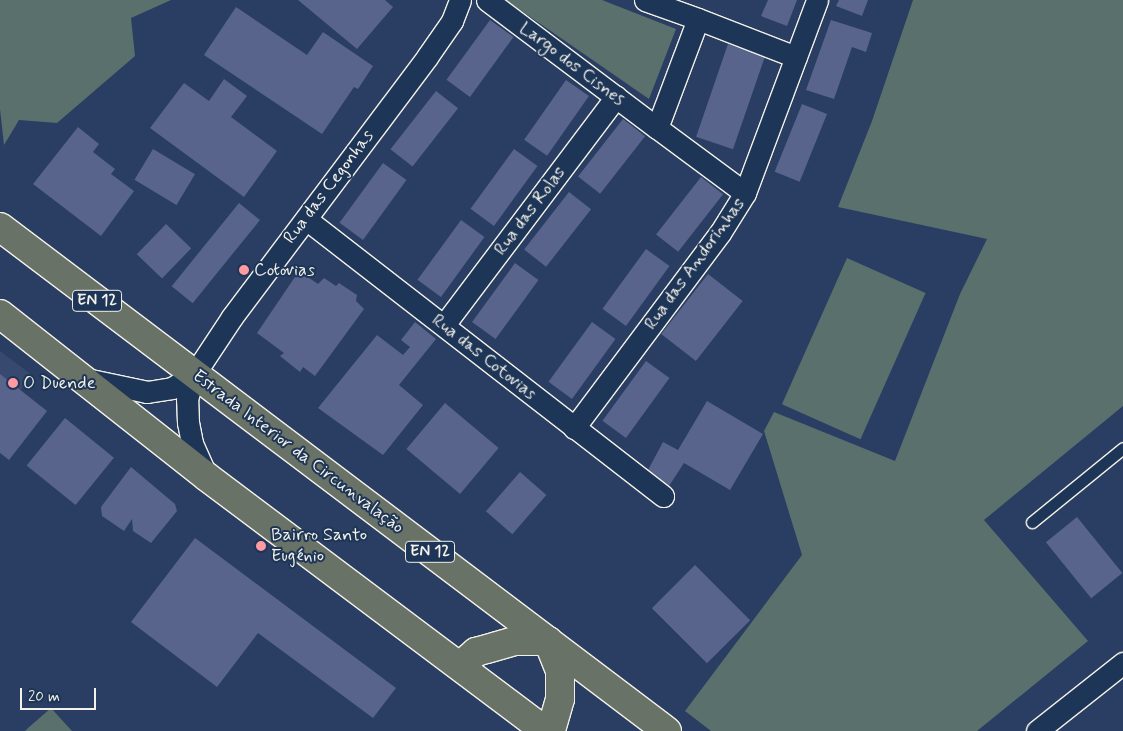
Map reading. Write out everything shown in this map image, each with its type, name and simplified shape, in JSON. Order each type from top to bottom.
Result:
[{"type":"main road","name":"Estrada Interior da Circunvalação","points":[[0,228],[195,373],[666,731]]},
{"type":"main road","points":[[0,314],[207,477],[460,665],[545,731]]},
{"type":"main road","points":[[460,665],[476,652],[507,643],[548,642],[560,671],[560,699],[551,731]]},
{"type":"street","name":"Rua das Cegonhas","points":[[195,373],[306,219],[427,57],[452,20],[460,0]]},
{"type":"street","name":"Largo dos Cisnes","points":[[487,0],[745,193]]},
{"type":"street","points":[[645,0],[796,57]]},
{"type":"street","name":"Rua das Andorinhas","points":[[574,428],[720,233],[745,193],[817,0]]},
{"type":"street","points":[[657,128],[698,19]]},
{"type":"street","name":"Rua das Rolas","points":[[444,325],[616,97]]},
{"type":"street","name":"Rua das Cotovias","points":[[306,219],[662,496]]},
{"type":"street","points":[[83,378],[147,392],[172,388],[195,373]]},
{"type":"street","points":[[195,373],[187,399],[188,423],[192,443],[207,477]]},
{"type":"street","points":[[1037,731],[1123,663]]},
{"type":"lane","points":[[1032,522],[1123,448]]},
{"type":"shaded area","name":"O Duende","points":[[0,351],[32,375],[0,418]]},
{"type":"green space","points":[[0,0],[171,0],[131,18],[135,56],[57,123],[19,120],[4,145],[0,109]]},
{"type":"green space","points":[[506,0],[602,0],[676,29],[649,99]]},
{"type":"green space","points":[[913,0],[1123,0],[1123,406],[984,520],[1088,641],[977,731],[711,731],[685,711],[802,555],[764,431],[774,412],[895,461],[960,294],[987,239],[838,207],[872,121]]},
{"type":"green space","points":[[847,258],[926,293],[860,439],[782,404]]},
{"type":"green space","points":[[51,708],[72,731],[25,731],[28,728]]},
{"type":"building","points":[[298,0],[385,0],[393,7],[357,49]]},
{"type":"building","points":[[768,0],[797,0],[787,26],[761,16]]},
{"type":"building","points":[[839,0],[868,0],[862,16],[836,6]]},
{"type":"building","points":[[236,7],[307,55],[323,32],[373,66],[358,89],[354,87],[322,134],[204,55]]},
{"type":"building","points":[[490,20],[513,37],[470,97],[447,80]]},
{"type":"building","points":[[831,20],[872,33],[866,52],[852,47],[834,99],[806,90]]},
{"type":"building","points":[[728,44],[765,57],[733,149],[696,137]]},
{"type":"building","points":[[224,79],[247,96],[231,117],[277,151],[244,197],[150,128],[184,83],[209,101]]},
{"type":"building","points":[[566,80],[589,96],[547,156],[524,140]]},
{"type":"building","points":[[436,91],[458,108],[413,167],[390,149]]},
{"type":"building","points":[[802,104],[827,114],[800,182],[775,172]]},
{"type":"building","points":[[623,119],[645,136],[600,194],[578,177]]},
{"type":"building","points":[[78,127],[99,144],[93,152],[115,169],[111,174],[134,191],[101,236],[33,184]]},
{"type":"building","points":[[153,149],[195,174],[176,205],[134,180]]},
{"type":"building","points":[[514,149],[537,166],[494,226],[471,209]]},
{"type":"building","points":[[383,163],[406,180],[363,240],[340,223]]},
{"type":"building","points":[[701,177],[723,194],[678,252],[656,235]]},
{"type":"building","points":[[569,192],[591,209],[546,267],[524,250]]},
{"type":"building","points":[[239,203],[260,220],[193,303],[172,286]]},
{"type":"building","points":[[461,220],[484,237],[441,297],[418,280]]},
{"type":"building","points":[[166,224],[191,248],[162,279],[137,254]]},
{"type":"building","points":[[646,249],[669,266],[626,326],[603,309]]},
{"type":"building","points":[[515,263],[538,280],[496,339],[472,322]]},
{"type":"building","points":[[299,271],[318,284],[324,278],[336,286],[339,283],[357,295],[356,301],[364,309],[315,376],[303,367],[300,372],[280,356],[284,353],[257,333]]},
{"type":"building","points":[[708,274],[743,301],[696,361],[661,334]]},
{"type":"building","points":[[415,322],[436,339],[399,385],[423,405],[383,455],[318,408],[377,335],[403,355],[410,347],[401,340]]},
{"type":"building","points":[[592,322],[615,339],[572,399],[549,382]]},
{"type":"building","points":[[646,361],[669,378],[626,438],[603,421]]},
{"type":"building","points":[[0,374],[47,411],[9,460],[0,453]]},
{"type":"building","points":[[707,401],[763,434],[730,490],[684,463],[669,486],[648,470],[663,442],[678,450]]},
{"type":"building","points":[[445,403],[499,448],[460,494],[406,449]]},
{"type":"building","points":[[65,418],[114,458],[76,505],[27,465]]},
{"type":"building","points":[[131,467],[175,504],[177,511],[151,543],[133,531],[132,519],[124,531],[102,516],[101,507]]},
{"type":"building","points":[[520,472],[546,495],[512,534],[486,511]]},
{"type":"building","points":[[1077,517],[1122,573],[1091,598],[1046,542]]},
{"type":"building","points":[[195,538],[396,688],[373,718],[258,633],[217,687],[131,622]]},
{"type":"building","points":[[695,565],[750,620],[707,663],[652,608]]},
{"type":"place","name":"Cotovias","points":[[244,270]]},
{"type":"place","name":"O Duende","points":[[13,383]]},
{"type":"place","name":"Bairro Santo Eugénio","points":[[261,546]]}]
